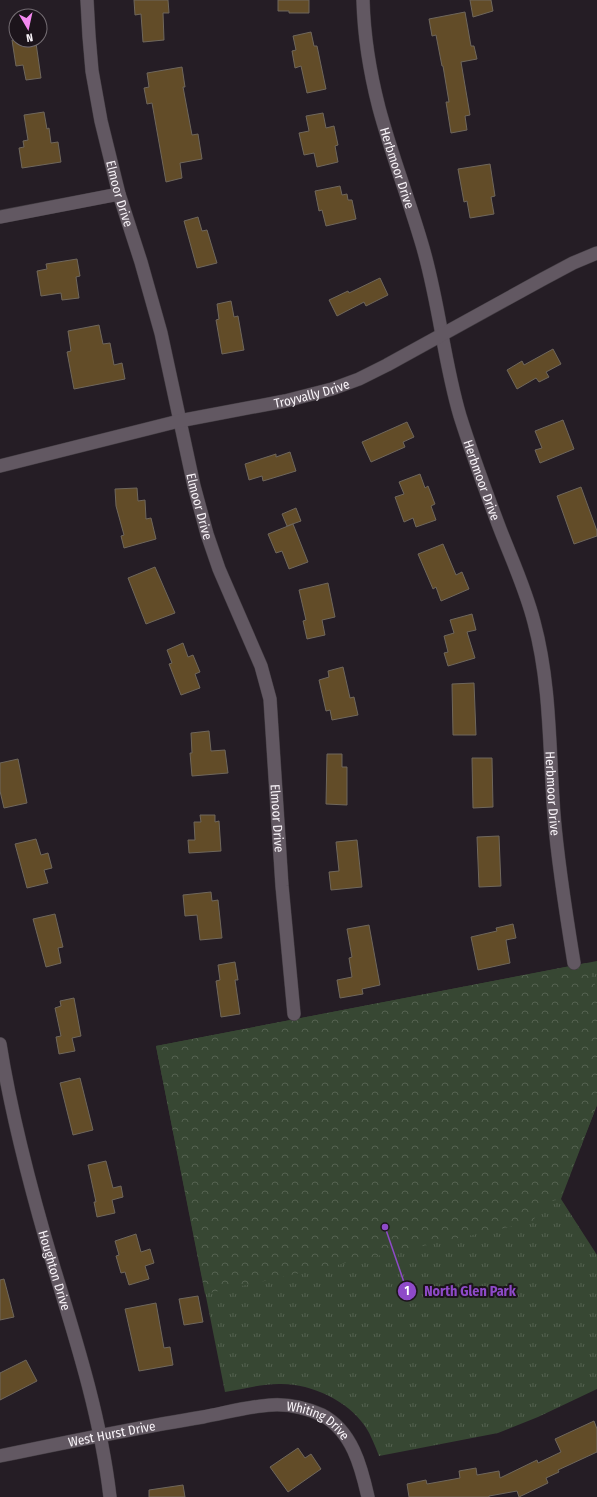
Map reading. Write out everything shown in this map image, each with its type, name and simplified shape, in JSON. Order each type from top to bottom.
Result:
[{"type":"street","name":"Elmoor Drive","points":[[87,0],[89,36],[96,96],[109,157],[154,308],[194,486],[207,534],[232,601],[261,666],[270,699],[282,886],[294,1014]]},
{"type":"street","name":"Herbmoor Drive","points":[[363,0],[365,37],[374,87],[386,133],[426,257],[453,388],[472,453],[501,532],[526,592],[539,642],[547,695],[557,849],[574,963]]},
{"type":"street","points":[[0,217],[119,194]]},
{"type":"street","name":"Troyvally Drive","points":[[0,466],[179,421],[285,401],[332,389],[359,379],[573,263],[597,253]]},
{"type":"street","name":"Houghton Drive","points":[[0,1044],[9,1095],[26,1169],[86,1377],[100,1436],[110,1497]]},
{"type":"street","name":"Whiting Drive","points":[[225,1413],[271,1405],[289,1405],[306,1409],[323,1416],[337,1426],[348,1440],[357,1456],[362,1469],[368,1497]]},
{"type":"street","name":"West Hurst Drive","points":[[0,1456],[225,1413]]},
{"type":"green space","points":[[597,961],[597,1105],[561,1199],[597,1255],[597,1389],[538,1417],[498,1433],[379,1456],[369,1433],[357,1417],[338,1401],[315,1390],[291,1384],[272,1384],[225,1392],[156,1046]]},
{"type":"green space","points":[[586,963],[597,989],[597,1105],[560,1199],[545,1203],[532,1222],[205,1294],[156,1046]]},
{"type":"building","points":[[134,0],[168,0],[169,13],[163,13],[164,40],[143,42],[141,14],[135,15]]},
{"type":"building","points":[[278,0],[309,0],[309,13],[289,13],[289,11],[278,11]]},
{"type":"building","points":[[470,0],[491,0],[493,11],[473,17]]},
{"type":"building","points":[[465,12],[471,46],[474,46],[477,59],[461,62],[470,115],[465,116],[467,130],[451,133],[446,102],[449,102],[443,66],[436,35],[432,36],[429,19]]},
{"type":"building","points":[[311,32],[314,46],[317,46],[326,89],[307,93],[301,66],[295,68],[292,51],[296,50],[293,36]]},
{"type":"building","points":[[13,48],[37,48],[41,78],[26,80],[23,65],[16,66]]},
{"type":"building","points":[[182,67],[185,87],[183,87],[192,135],[198,134],[202,159],[180,163],[182,178],[166,182],[152,103],[147,104],[144,88],[149,87],[147,73]]},
{"type":"building","points":[[44,112],[47,129],[49,128],[51,143],[58,142],[61,162],[22,168],[19,148],[24,147],[23,141],[28,140],[24,115]]},
{"type":"building","points":[[323,113],[326,128],[334,126],[338,145],[335,146],[338,162],[317,167],[314,153],[304,155],[299,133],[309,131],[306,116]]},
{"type":"building","points":[[490,164],[495,196],[491,197],[494,214],[470,218],[467,201],[464,202],[458,169]]},
{"type":"building","points":[[340,186],[342,195],[347,194],[348,200],[352,200],[356,219],[326,226],[322,210],[319,211],[315,191]]},
{"type":"building","points":[[198,217],[202,231],[207,230],[217,263],[197,268],[184,221]]},
{"type":"building","points":[[77,259],[80,276],[76,277],[79,298],[62,300],[61,293],[41,296],[37,271],[47,269],[46,264]]},
{"type":"building","points":[[380,278],[388,295],[366,306],[364,302],[337,316],[329,300],[348,291],[349,293]]},
{"type":"building","points":[[231,301],[234,317],[238,316],[244,350],[222,354],[216,320],[219,319],[217,304]]},
{"type":"building","points":[[99,325],[103,344],[110,343],[114,365],[122,363],[125,379],[74,389],[67,352],[71,351],[68,331]]},
{"type":"building","points":[[553,349],[561,364],[546,372],[549,377],[539,382],[536,378],[517,389],[507,370],[522,361],[524,365]]},
{"type":"building","points":[[563,420],[574,449],[540,463],[535,450],[542,448],[535,431]]},
{"type":"building","points":[[407,422],[414,437],[403,442],[405,447],[371,462],[362,442]]},
{"type":"building","points":[[290,452],[296,471],[263,481],[262,476],[249,480],[245,464],[276,454],[276,457]]},
{"type":"building","points":[[420,474],[425,488],[428,486],[435,504],[431,506],[436,520],[416,527],[413,518],[404,522],[395,497],[404,494],[399,482]]},
{"type":"building","points":[[581,487],[597,531],[597,536],[574,544],[557,496]]},
{"type":"building","points":[[137,488],[138,501],[145,500],[146,519],[151,518],[156,539],[124,548],[121,536],[124,535],[116,506],[115,489]]},
{"type":"building","points":[[296,508],[301,521],[287,526],[282,514]]},
{"type":"building","points":[[293,524],[308,562],[289,569],[282,551],[276,553],[268,534]]},
{"type":"building","points":[[443,544],[456,575],[462,572],[469,589],[441,601],[436,587],[433,589],[418,554]]},
{"type":"building","points":[[155,567],[175,613],[146,624],[128,578]]},
{"type":"building","points":[[328,583],[335,617],[322,620],[325,635],[307,639],[303,621],[306,620],[299,590]]},
{"type":"building","points":[[472,614],[476,630],[467,632],[475,658],[448,666],[444,653],[448,652],[444,636],[454,633],[450,620]]},
{"type":"building","points":[[183,643],[188,657],[193,655],[200,672],[195,674],[200,688],[181,695],[169,664],[172,663],[167,650]]},
{"type":"building","points":[[343,667],[350,698],[354,697],[358,715],[332,720],[330,710],[326,711],[319,680],[329,677],[328,671]]},
{"type":"building","points":[[474,683],[476,735],[453,735],[452,684]]},
{"type":"building","points":[[209,731],[211,751],[225,750],[228,773],[192,776],[190,753],[192,753],[191,733]]},
{"type":"building","points":[[327,754],[342,754],[342,767],[347,767],[347,805],[326,804]]},
{"type":"building","points":[[472,758],[492,758],[493,807],[473,808]]},
{"type":"building","points":[[18,759],[27,803],[4,808],[0,791],[0,763]]},
{"type":"building","points":[[200,815],[215,815],[215,822],[219,821],[221,851],[189,853],[188,840],[195,840],[194,822],[201,822]]},
{"type":"building","points":[[499,836],[501,886],[479,887],[477,837]]},
{"type":"building","points":[[36,839],[41,855],[48,853],[52,868],[44,870],[48,883],[27,888],[15,844]]},
{"type":"building","points":[[357,840],[362,887],[331,890],[329,872],[339,871],[336,842]]},
{"type":"building","points":[[211,892],[212,901],[218,900],[222,938],[200,940],[197,915],[185,916],[183,895]]},
{"type":"building","points":[[55,914],[63,947],[58,948],[61,963],[46,967],[33,919]]},
{"type":"building","points":[[513,924],[516,938],[506,940],[510,963],[478,970],[471,937],[497,931],[496,928]]},
{"type":"building","points":[[369,925],[380,985],[362,989],[363,994],[340,998],[337,980],[352,977],[349,958],[352,957],[347,929]]},
{"type":"building","points":[[235,962],[238,980],[235,980],[240,1014],[221,1017],[216,981],[220,980],[218,965]]},
{"type":"building","points":[[74,998],[81,1036],[72,1038],[75,1051],[59,1054],[56,1037],[61,1036],[55,1008],[61,1006],[60,1001]]},
{"type":"building","points":[[80,1078],[93,1130],[73,1135],[60,1083]]},
{"type":"building","points":[[106,1161],[113,1188],[121,1186],[123,1197],[112,1200],[115,1213],[97,1217],[94,1202],[96,1202],[88,1165]]},
{"type":"building","points":[[136,1234],[141,1252],[150,1249],[154,1263],[145,1266],[149,1279],[129,1285],[125,1272],[121,1273],[116,1256],[119,1255],[115,1241]]},
{"type":"building","points":[[4,1279],[14,1317],[0,1320],[0,1280]]},
{"type":"building","points":[[198,1296],[203,1322],[184,1325],[179,1299]]},
{"type":"building","points":[[156,1303],[164,1348],[170,1347],[173,1365],[139,1371],[125,1309]]},
{"type":"building","points":[[26,1360],[37,1381],[0,1400],[0,1373]]},
{"type":"building","points":[[594,1421],[597,1429],[597,1452],[558,1470],[559,1472],[546,1478],[548,1483],[519,1497],[517,1491],[489,1497],[409,1497],[407,1484],[426,1480],[427,1484],[460,1478],[459,1471],[476,1468],[477,1475],[499,1471],[500,1478],[537,1460],[538,1463],[561,1452],[555,1439]]},
{"type":"building","points":[[298,1448],[305,1458],[311,1454],[321,1469],[288,1492],[270,1467]]},
{"type":"building","points":[[183,1485],[185,1497],[149,1497],[149,1490]]},
{"type":"place","name":"North Glen Park","points":[[385,1227]]}]
